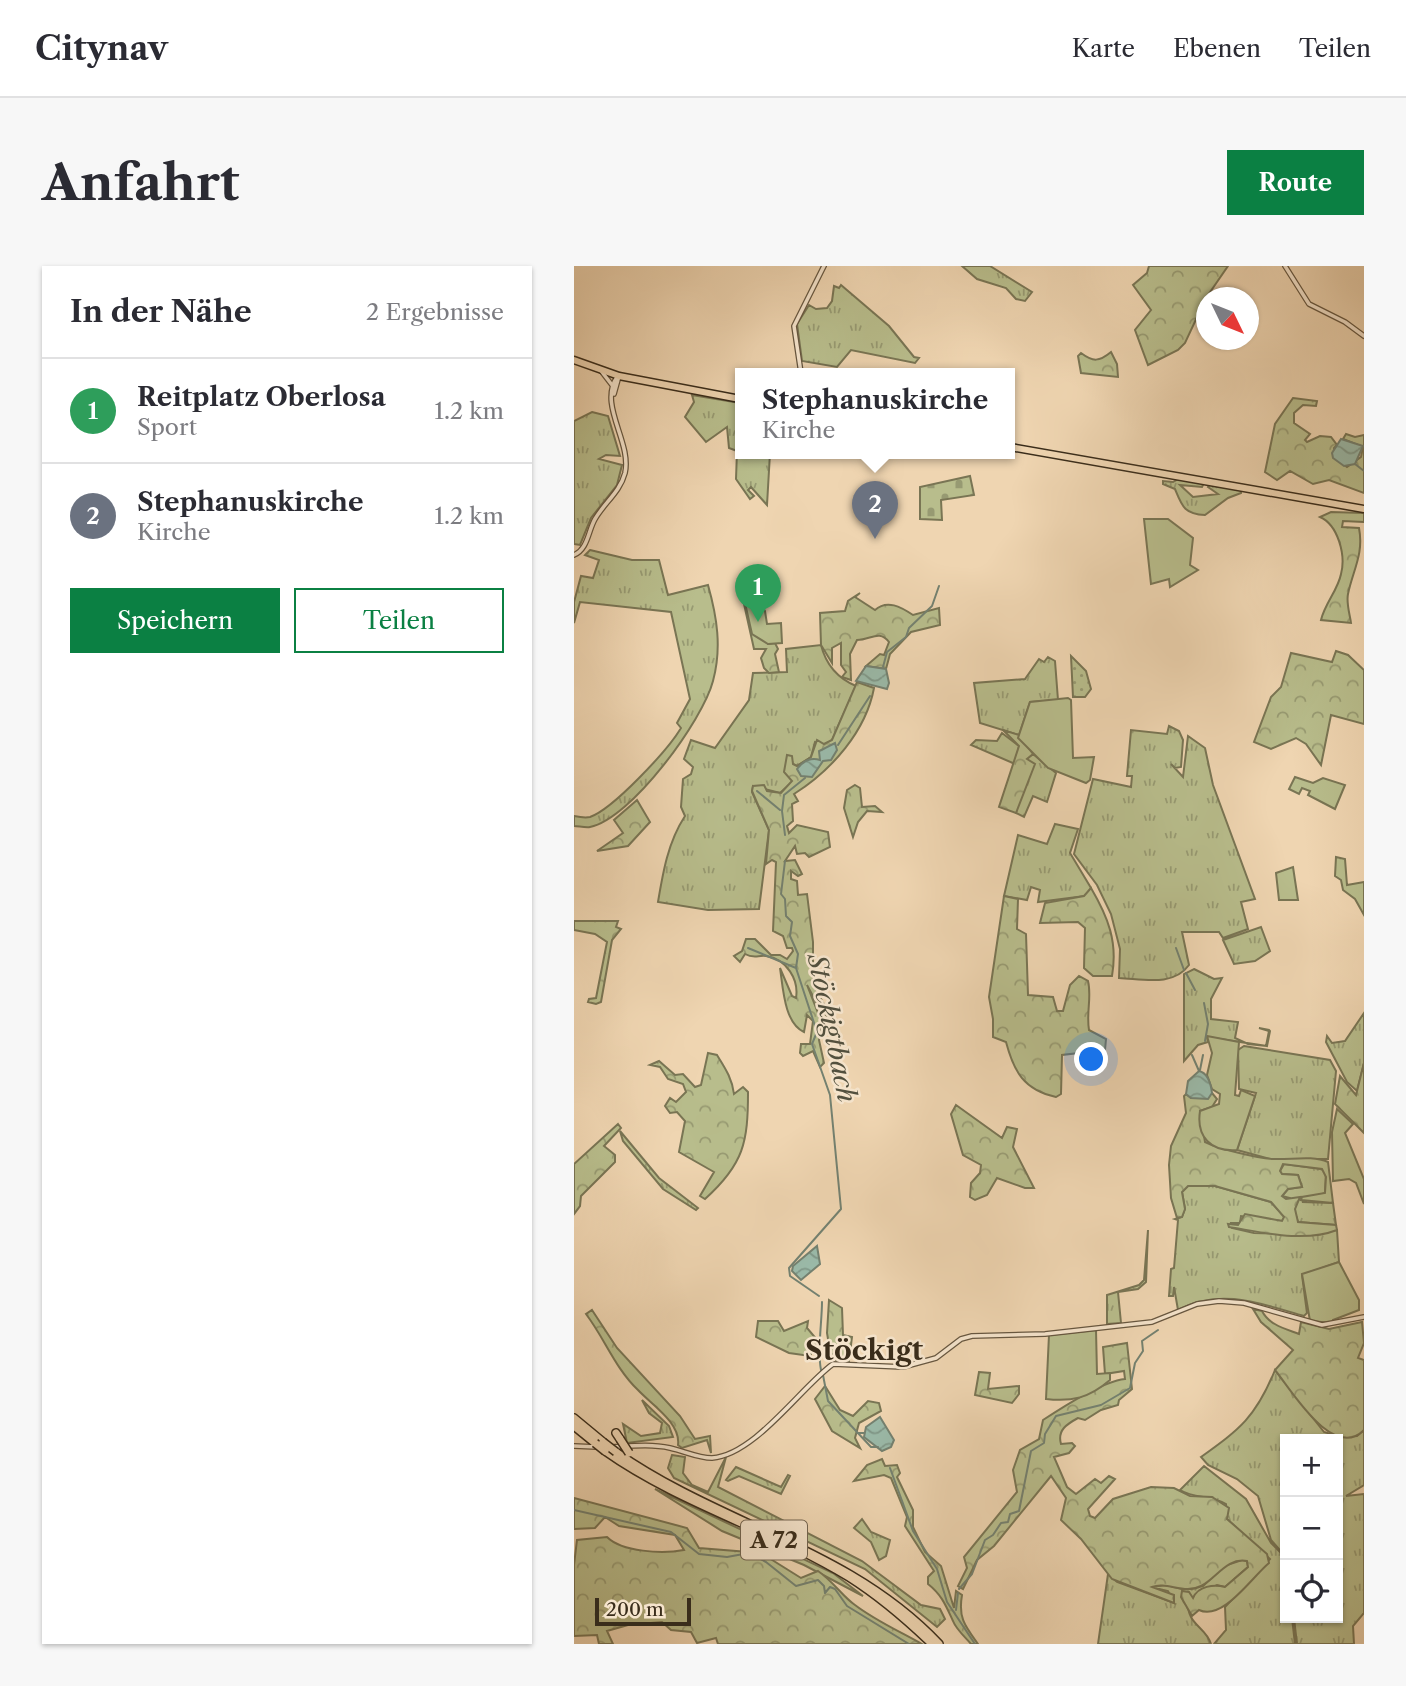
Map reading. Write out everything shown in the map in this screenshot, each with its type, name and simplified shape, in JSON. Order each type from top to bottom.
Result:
[{"type":"highway","name":"A 72","points":[[574,1419],[601,1445],[651,1474],[848,1570],[896,1604],[939,1644]]},
{"type":"highway","name":"A 72","points":[[574,1426],[674,1493],[846,1575],[892,1607],[932,1644]]},
{"type":"highway","points":[[618,1436],[629,1453],[651,1474]]},
{"type":"main road","points":[[574,360],[619,376],[735,398]]},
{"type":"main road","points":[[1015,448],[1364,509]]},
{"type":"street","points":[[800,368],[794,326],[824,266]]},
{"type":"street","points":[[1285,266],[1309,304],[1345,321],[1364,336]]},
{"type":"street","points":[[600,370],[613,387]]},
{"type":"street","points":[[574,555],[583,548],[596,516],[620,488],[624,475],[626,453],[613,410],[613,387],[619,376]]},
{"type":"street","points":[[613,395],[619,376]]},
{"type":"street","points":[[574,1446],[651,1445],[705,1457],[719,1456],[782,1416],[816,1377],[833,1364],[903,1367],[936,1358],[961,1339],[972,1336],[1045,1334],[1152,1322],[1196,1304],[1219,1301],[1244,1303],[1322,1325],[1364,1317]]},
{"type":"green space","points":[[962,266],[990,266],[1032,292],[1025,301],[1016,299],[1006,288],[977,279]]},
{"type":"green space","points":[[1149,266],[1228,266],[1214,287],[1196,287],[1196,319],[1185,343],[1178,350],[1148,365],[1135,330],[1151,310],[1133,285],[1147,273]]},
{"type":"green space","points":[[841,285],[889,326],[914,357],[919,358],[915,363],[851,350],[837,367],[802,361],[797,324],[809,305],[816,309],[827,308],[832,301],[834,286],[839,288]]},
{"type":"green space","points":[[1111,352],[1117,364],[1118,377],[1081,373],[1078,356],[1081,353],[1096,360]]},
{"type":"green space","points":[[692,395],[735,402],[735,450],[729,448],[727,427],[706,442],[685,417],[694,402]]},
{"type":"green space","points":[[1293,398],[1317,401],[1316,406],[1303,405],[1294,413],[1294,423],[1310,434],[1305,440],[1307,442],[1320,436],[1331,437],[1337,445],[1334,448],[1336,459],[1347,467],[1361,457],[1363,447],[1343,439],[1346,434],[1355,437],[1364,435],[1364,493],[1329,480],[1313,484],[1290,471],[1277,480],[1265,472],[1275,424]]},
{"type":"green space","points":[[592,412],[608,416],[620,456],[606,455],[599,459],[622,465],[617,485],[591,518],[580,545],[574,544],[574,421]]},
{"type":"green space","points":[[737,459],[770,459],[767,505],[751,487],[748,490],[754,496],[750,499],[736,479]]},
{"type":"green space","points":[[970,476],[974,495],[941,500],[942,520],[920,519],[920,487]]},
{"type":"green space","points":[[1180,478],[1204,483],[1202,487],[1180,485],[1193,497],[1218,494],[1208,487],[1210,484],[1241,490],[1241,493],[1228,498],[1205,515],[1192,513],[1185,508],[1175,489],[1163,484],[1163,481],[1173,482]]},
{"type":"green space","points":[[1331,512],[1364,513],[1364,522],[1343,521],[1342,527],[1359,528],[1360,537],[1359,554],[1348,598],[1351,623],[1321,620],[1339,580],[1342,566],[1336,534],[1320,517]]},
{"type":"green space","points":[[1144,519],[1168,519],[1193,538],[1190,565],[1198,570],[1170,587],[1169,579],[1151,584]]},
{"type":"green space","points":[[590,550],[632,560],[659,560],[668,595],[708,585],[718,645],[716,669],[707,698],[663,766],[625,806],[607,820],[586,827],[574,826],[574,816],[590,817],[600,812],[639,778],[681,728],[677,723],[690,699],[671,612],[580,602],[574,623],[574,602],[581,576],[593,578],[599,560],[585,555]]},
{"type":"green space","points":[[860,593],[855,597],[875,610],[889,605],[913,615],[939,608],[940,625],[911,632],[890,654],[886,669],[866,666],[880,654],[884,655],[889,642],[885,638],[878,636],[857,640],[850,654],[851,680],[842,677],[846,672],[841,665],[841,643],[832,648],[832,663],[821,645],[820,613],[845,611],[848,601]]},
{"type":"green space","points":[[746,594],[748,602],[745,603],[768,644],[775,643],[778,649],[775,654],[779,672],[769,673],[764,668],[761,658],[766,649],[754,649],[742,595]]},
{"type":"green space","points":[[758,600],[765,611],[767,624],[781,623],[782,643],[768,644],[752,634],[745,603]]},
{"type":"green space","points":[[821,645],[833,670],[856,686],[832,740],[824,745],[815,742],[811,757],[797,766],[793,764],[793,781],[780,793],[753,786],[752,792],[769,830],[759,909],[708,910],[658,902],[670,847],[685,816],[681,807],[683,779],[691,774],[693,767],[684,759],[691,740],[715,748],[749,700],[753,673],[787,672],[786,649]]},
{"type":"green space","points":[[1336,651],[1348,655],[1364,670],[1364,724],[1331,715],[1321,765],[1306,744],[1296,738],[1271,749],[1254,742],[1271,697],[1281,687],[1291,653],[1332,662]]},
{"type":"green space","points":[[1071,656],[1086,671],[1091,689],[1085,697],[1073,697]]},
{"type":"green space","points":[[1048,657],[1055,661],[1058,700],[1030,702],[1019,735],[980,723],[974,683],[1025,679],[1039,659],[1044,662]]},
{"type":"green space","points":[[857,682],[874,688],[863,719],[834,761],[794,794],[798,801],[792,804],[793,821],[787,826],[789,833],[797,825],[828,832],[830,847],[809,857],[805,853],[797,854],[795,846],[785,861],[795,860],[802,874],[798,876],[791,871],[791,879],[797,881],[798,895],[807,894],[813,942],[813,984],[833,1021],[821,1011],[807,985],[822,1023],[819,1040],[824,1063],[820,1067],[813,1051],[803,1056],[800,1053],[801,1044],[810,1044],[813,1021],[807,1015],[804,1032],[797,1027],[788,1013],[780,968],[792,996],[796,998],[796,984],[790,971],[780,961],[766,956],[745,954],[740,962],[734,956],[742,951],[746,939],[755,939],[771,955],[780,955],[787,959],[793,951],[792,948],[787,948],[783,936],[773,931],[776,862],[772,860],[766,864],[769,830],[752,791],[753,786],[764,785],[767,791],[781,793],[792,781],[784,772],[787,755],[792,756],[793,764],[797,766],[811,757],[817,740],[824,744],[832,740]]},
{"type":"green space","points":[[1068,698],[1071,700],[1073,758],[1094,757],[1090,780],[1086,783],[1048,768],[1018,738],[1030,702]]},
{"type":"green space","points":[[1169,726],[1179,731],[1183,740],[1181,767],[1175,768],[1171,764],[1183,777],[1188,736],[1205,748],[1213,785],[1255,899],[1241,902],[1248,929],[1223,938],[1219,932],[1182,932],[1189,965],[1182,972],[1157,980],[1119,978],[1120,949],[1111,914],[1097,885],[1074,854],[1093,779],[1131,787],[1132,776],[1127,776],[1131,730],[1167,734]]},
{"type":"green space","points":[[1003,730],[1019,735],[1033,754],[1027,759],[1035,764],[1016,813],[999,807],[1019,746]]},
{"type":"green space","points":[[1002,733],[1019,746],[1015,764],[971,745],[976,740],[997,741]]},
{"type":"green space","points":[[1033,754],[1056,773],[1047,802],[1033,796],[1024,817],[1016,813],[1026,759]]},
{"type":"green space","points":[[1295,777],[1313,783],[1323,778],[1345,785],[1335,809],[1308,795],[1310,791],[1302,788],[1299,794],[1289,789]]},
{"type":"green space","points":[[855,785],[860,788],[862,807],[875,806],[882,812],[867,811],[858,822],[853,837],[844,808],[847,790]]},
{"type":"green space","points":[[637,800],[650,822],[628,846],[597,851],[623,833],[614,820]]},
{"type":"green space","points":[[1055,824],[1078,829],[1070,853],[1091,888],[1085,896],[1038,902],[1040,890],[1031,887],[1027,900],[1004,896],[1018,835],[1047,844]]},
{"type":"green space","points":[[1336,857],[1345,859],[1347,885],[1364,882],[1364,915],[1355,899],[1343,890],[1341,880],[1335,876]]},
{"type":"green space","points":[[1293,867],[1298,900],[1279,900],[1276,873]]},
{"type":"green space","points":[[1091,888],[1110,930],[1114,952],[1112,976],[1093,976],[1084,968],[1085,928],[1078,922],[1040,923],[1045,903],[1084,896]]},
{"type":"green space","points":[[1004,896],[1018,899],[1017,929],[1026,934],[1028,995],[1053,997],[1057,1011],[1063,1011],[1070,985],[1079,976],[1088,981],[1089,1030],[1106,1039],[1105,1050],[1062,1055],[1061,1094],[1056,1097],[1028,1084],[1017,1071],[1006,1042],[993,1037],[989,997]]},
{"type":"green space","points":[[574,921],[618,921],[616,927],[621,929],[612,940],[601,1002],[596,1004],[588,1002],[589,999],[596,998],[607,942],[595,934],[574,930]]},
{"type":"green space","points":[[1261,927],[1270,951],[1255,961],[1234,964],[1223,940]]},
{"type":"green space","points":[[1194,969],[1214,979],[1222,978],[1211,999],[1211,1019],[1238,1022],[1235,1038],[1245,1043],[1207,1037],[1208,1042],[1198,1045],[1184,1061],[1184,974]]},
{"type":"green space","points":[[1364,1013],[1364,1063],[1357,1091],[1347,1082],[1326,1042],[1327,1036],[1332,1043],[1345,1041]]},
{"type":"green space","points":[[1207,1036],[1239,1042],[1235,1095],[1239,1096],[1241,1090],[1255,1096],[1237,1150],[1213,1145],[1207,1141],[1200,1128],[1200,1111],[1219,1104],[1220,1094],[1212,1089],[1207,1075],[1212,1053]]},
{"type":"green space","points":[[1244,1046],[1330,1060],[1336,1071],[1328,1159],[1270,1159],[1237,1150],[1256,1093],[1239,1089],[1238,1050]]},
{"type":"green space","points":[[708,1053],[717,1055],[730,1078],[734,1094],[743,1087],[748,1092],[748,1110],[745,1139],[736,1163],[705,1199],[700,1196],[714,1172],[679,1152],[685,1121],[677,1112],[670,1113],[665,1106],[670,1098],[676,1102],[686,1092],[683,1084],[668,1079],[660,1067],[650,1065],[659,1061],[675,1075],[683,1074],[695,1087],[701,1085]]},
{"type":"green space","points":[[1364,1063],[1364,1133],[1335,1104],[1340,1076],[1356,1095]]},
{"type":"green space","points":[[1212,1093],[1217,1099],[1212,1107],[1200,1111],[1205,1142],[1258,1157],[1328,1162],[1333,1203],[1301,1200],[1302,1197],[1325,1193],[1326,1177],[1322,1169],[1283,1164],[1280,1171],[1282,1174],[1298,1175],[1302,1187],[1288,1189],[1282,1196],[1286,1199],[1300,1197],[1295,1209],[1298,1222],[1336,1225],[1337,1230],[1297,1236],[1229,1227],[1228,1224],[1238,1225],[1245,1214],[1282,1221],[1284,1217],[1271,1202],[1215,1186],[1188,1186],[1182,1192],[1185,1209],[1182,1217],[1177,1218],[1171,1198],[1169,1165],[1171,1146],[1186,1113],[1184,1096],[1186,1094],[1191,1098]]},
{"type":"green space","points":[[956,1105],[1002,1138],[1007,1127],[1017,1129],[1013,1147],[1034,1188],[1025,1188],[997,1178],[987,1195],[975,1200],[970,1197],[971,1183],[980,1173],[981,1165],[963,1155],[951,1114]]},
{"type":"green space","points":[[1337,1109],[1353,1124],[1345,1133],[1364,1179],[1364,1204],[1356,1183],[1349,1179],[1333,1181],[1332,1132]]},
{"type":"green space","points":[[618,1124],[621,1128],[604,1146],[615,1155],[615,1162],[581,1196],[580,1206],[574,1214],[574,1164]]},
{"type":"green space","points":[[620,1131],[659,1178],[698,1208],[696,1210],[663,1189],[623,1141]]},
{"type":"green space","points":[[1284,1164],[1322,1169],[1326,1172],[1325,1193],[1302,1202],[1333,1203],[1336,1225],[1298,1222],[1290,1198],[1282,1196],[1288,1189],[1302,1187],[1298,1175],[1282,1174],[1280,1171]]},
{"type":"green space","points":[[1188,1186],[1215,1186],[1271,1202],[1285,1217],[1282,1221],[1241,1216],[1240,1223],[1231,1223],[1232,1228],[1254,1233],[1296,1234],[1337,1230],[1339,1262],[1302,1275],[1307,1313],[1304,1316],[1257,1303],[1225,1299],[1194,1303],[1178,1310],[1174,1287],[1173,1296],[1169,1296],[1178,1220],[1175,1219],[1182,1217],[1185,1209],[1182,1192]]},
{"type":"green space","points":[[1148,1230],[1146,1282],[1138,1289],[1118,1292],[1121,1323],[1107,1324],[1107,1295],[1139,1285],[1144,1280]]},
{"type":"green space","points":[[1339,1262],[1359,1300],[1359,1310],[1333,1320],[1333,1323],[1310,1321],[1302,1274]]},
{"type":"green space","points":[[829,1300],[842,1308],[843,1335],[852,1337],[849,1361],[836,1360],[830,1351],[827,1333]]},
{"type":"green space","points":[[1253,1309],[1262,1311],[1278,1326],[1299,1334],[1301,1322],[1329,1329],[1362,1322],[1364,1343],[1358,1358],[1364,1360],[1364,1430],[1352,1437],[1343,1437],[1343,1434],[1334,1434],[1314,1420],[1275,1370],[1293,1350],[1261,1322]]},
{"type":"green space","points":[[592,1310],[617,1348],[680,1416],[695,1439],[710,1436],[711,1453],[707,1440],[682,1448],[678,1445],[678,1437],[670,1422],[616,1363],[586,1314]]},
{"type":"green space","points":[[758,1321],[778,1321],[784,1331],[808,1321],[807,1328],[818,1341],[810,1356],[789,1353],[756,1337]]},
{"type":"green space","points":[[1096,1330],[1097,1374],[1110,1373],[1110,1380],[1095,1391],[1080,1397],[1046,1399],[1049,1335]]},
{"type":"green space","points":[[1127,1343],[1132,1389],[1119,1400],[1118,1405],[1101,1410],[1085,1420],[1078,1418],[1067,1425],[1060,1435],[1061,1444],[1072,1443],[1075,1446],[1069,1453],[1054,1457],[1067,1487],[1076,1494],[1095,1479],[1101,1483],[1109,1476],[1115,1479],[1088,1509],[1090,1516],[1095,1518],[1113,1499],[1151,1487],[1174,1488],[1190,1496],[1212,1497],[1229,1508],[1227,1519],[1267,1554],[1269,1563],[1227,1604],[1208,1612],[1199,1610],[1192,1616],[1181,1597],[1182,1591],[1189,1592],[1193,1598],[1207,1587],[1225,1587],[1248,1567],[1247,1561],[1233,1562],[1195,1588],[1152,1587],[1174,1595],[1174,1603],[1112,1579],[1081,1539],[1061,1520],[1066,1498],[1051,1476],[994,1546],[977,1560],[963,1589],[958,1586],[967,1568],[964,1557],[1017,1492],[1013,1470],[1020,1450],[1039,1439],[1043,1420],[1095,1389],[1125,1379],[1124,1371],[1105,1374],[1103,1347]]},
{"type":"green space","points":[[1275,1370],[1324,1432],[1330,1434],[1280,1434],[1280,1550],[1271,1540],[1258,1496],[1237,1479],[1208,1465],[1201,1457],[1237,1430],[1254,1411]]},
{"type":"green space","points":[[979,1372],[990,1373],[988,1389],[1019,1386],[1019,1394],[1012,1403],[975,1395]]},
{"type":"green space","points":[[825,1386],[840,1410],[853,1416],[868,1401],[879,1403],[881,1411],[859,1423],[855,1438],[860,1448],[832,1431],[815,1399]]},
{"type":"green space","points":[[642,1400],[669,1426],[673,1437],[627,1443],[623,1424],[641,1436],[660,1433],[662,1423],[649,1413]]},
{"type":"green space","points":[[1364,1430],[1364,1485],[1346,1496],[1364,1494],[1364,1613],[1353,1626],[1354,1644],[1297,1644],[1295,1623],[1343,1623],[1343,1437],[1357,1436]]},
{"type":"green space","points":[[672,1455],[685,1457],[683,1473],[692,1485],[708,1492],[726,1457],[718,1487],[862,1561],[921,1605],[940,1609],[945,1619],[937,1627],[865,1569],[674,1478],[668,1468]]},
{"type":"green space","points":[[882,1459],[885,1466],[897,1465],[900,1473],[897,1477],[913,1510],[913,1527],[925,1552],[941,1566],[954,1608],[956,1591],[962,1595],[961,1610],[964,1621],[978,1644],[971,1644],[958,1630],[946,1606],[928,1584],[928,1577],[934,1571],[905,1526],[907,1517],[891,1478],[884,1475],[854,1481],[867,1465]]},
{"type":"green space","points":[[1204,1466],[1246,1499],[1271,1543],[1280,1552],[1280,1623],[1293,1623],[1295,1644],[1214,1644],[1226,1630],[1225,1607],[1270,1559],[1227,1519],[1226,1504],[1180,1490]]},
{"type":"green space","points":[[736,1467],[781,1487],[788,1475],[790,1476],[781,1494],[739,1476],[726,1480]]},
{"type":"green space","points":[[655,1489],[833,1573],[863,1596],[804,1565],[722,1531]]},
{"type":"green space","points":[[574,1498],[687,1528],[699,1548],[761,1553],[801,1578],[818,1571],[863,1611],[922,1644],[718,1644],[716,1638],[697,1643],[691,1632],[671,1630],[662,1622],[628,1625],[607,1631],[613,1644],[599,1644],[597,1635],[574,1636],[574,1565],[577,1540],[607,1537],[622,1546],[643,1551],[684,1550],[675,1535],[619,1526],[605,1517],[595,1528],[574,1529]]},
{"type":"green space","points":[[862,1519],[871,1532],[890,1540],[886,1556],[879,1560],[871,1542],[854,1528]]},
{"type":"green space","points":[[1247,1561],[1248,1567],[1225,1587],[1217,1585],[1184,1602],[1193,1620],[1211,1644],[1098,1644],[1108,1574],[1117,1582],[1174,1603],[1168,1591],[1151,1587],[1166,1585],[1182,1589],[1203,1586],[1224,1566]]},
{"type":"water","points":[[1341,439],[1363,446],[1355,464],[1344,466],[1333,458],[1332,453]]},
{"type":"water","points":[[866,666],[886,669],[889,683],[887,689],[856,681]]},
{"type":"water","points":[[835,743],[837,750],[831,760],[823,761],[812,777],[801,776],[797,769],[802,764],[810,759],[820,760],[819,751]]},
{"type":"water","points":[[1199,1071],[1205,1074],[1210,1083],[1212,1093],[1208,1099],[1191,1098],[1186,1094],[1188,1081]]},
{"type":"water","points":[[817,1246],[820,1264],[801,1280],[792,1271],[793,1266]]},
{"type":"water","points":[[880,1417],[894,1440],[891,1447],[882,1451],[864,1437],[866,1427]]},
{"type":"waterway","points":[[1355,464],[1364,471]]},
{"type":"waterway","name":"Stöckigtbach","points":[[883,667],[887,652],[906,637],[909,628],[932,606],[939,586]]},
{"type":"waterway","name":"Stöckigtbach","points":[[838,745],[870,696]]},
{"type":"waterway","name":"Stöckigtbach","points":[[785,835],[782,811],[784,795],[805,778]]},
{"type":"waterway","name":"Stöckigtbach","points":[[757,791],[780,810]]},
{"type":"waterway","name":"Stöckigtbach","points":[[785,861],[781,894],[785,899],[786,916],[792,922],[790,936],[798,954],[796,968],[817,1032],[812,1044],[830,1095],[841,1209],[789,1268],[790,1276],[819,1296]]},
{"type":"waterway","points":[[748,948],[796,968]]},
{"type":"waterway","points":[[1176,948],[1184,970]]},
{"type":"waterway","points":[[1186,973],[1195,990]]},
{"type":"waterway","points":[[1204,1003],[1208,1024],[1205,1041]]},
{"type":"waterway","points":[[1192,1055],[1199,1071]]},
{"type":"waterway","points":[[1200,1070],[1203,1055]]},
{"type":"waterway","name":"Stöckigtbach","points":[[821,1370],[822,1302]]},
{"type":"waterway","points":[[959,1589],[972,1574],[985,1540],[993,1535],[1001,1523],[1008,1522],[1010,1514],[1019,1511],[1031,1451],[1044,1443],[1045,1434],[1056,1416],[1101,1405],[1130,1388],[1135,1363],[1143,1351],[1142,1341],[1158,1330]]},
{"type":"waterway","name":"Stöckigtbach","points":[[823,1375],[828,1401],[871,1447],[878,1447]]},
{"type":"waterway","name":"Stöckigtbach","points":[[857,1433],[864,1433]]},
{"type":"waterway","name":"Stöckigtbach","points":[[890,1468],[913,1531],[937,1569],[947,1602],[975,1644]]},
{"type":"waterway","points":[[574,1510],[671,1532],[699,1554],[727,1557],[749,1553],[766,1562],[796,1586],[818,1580],[824,1586],[825,1593],[830,1587],[835,1589],[847,1606],[909,1644]]},
{"type":"waterway","points":[[956,1610],[958,1593]]},
{"type":"place","name":"Stephanuskirche","points":[[875,539]]},
{"type":"place","name":"Reitplatz Oberlosa","points":[[758,622]]},
{"type":"district","name":"Stöckigt","points":[[864,1350]]}]
